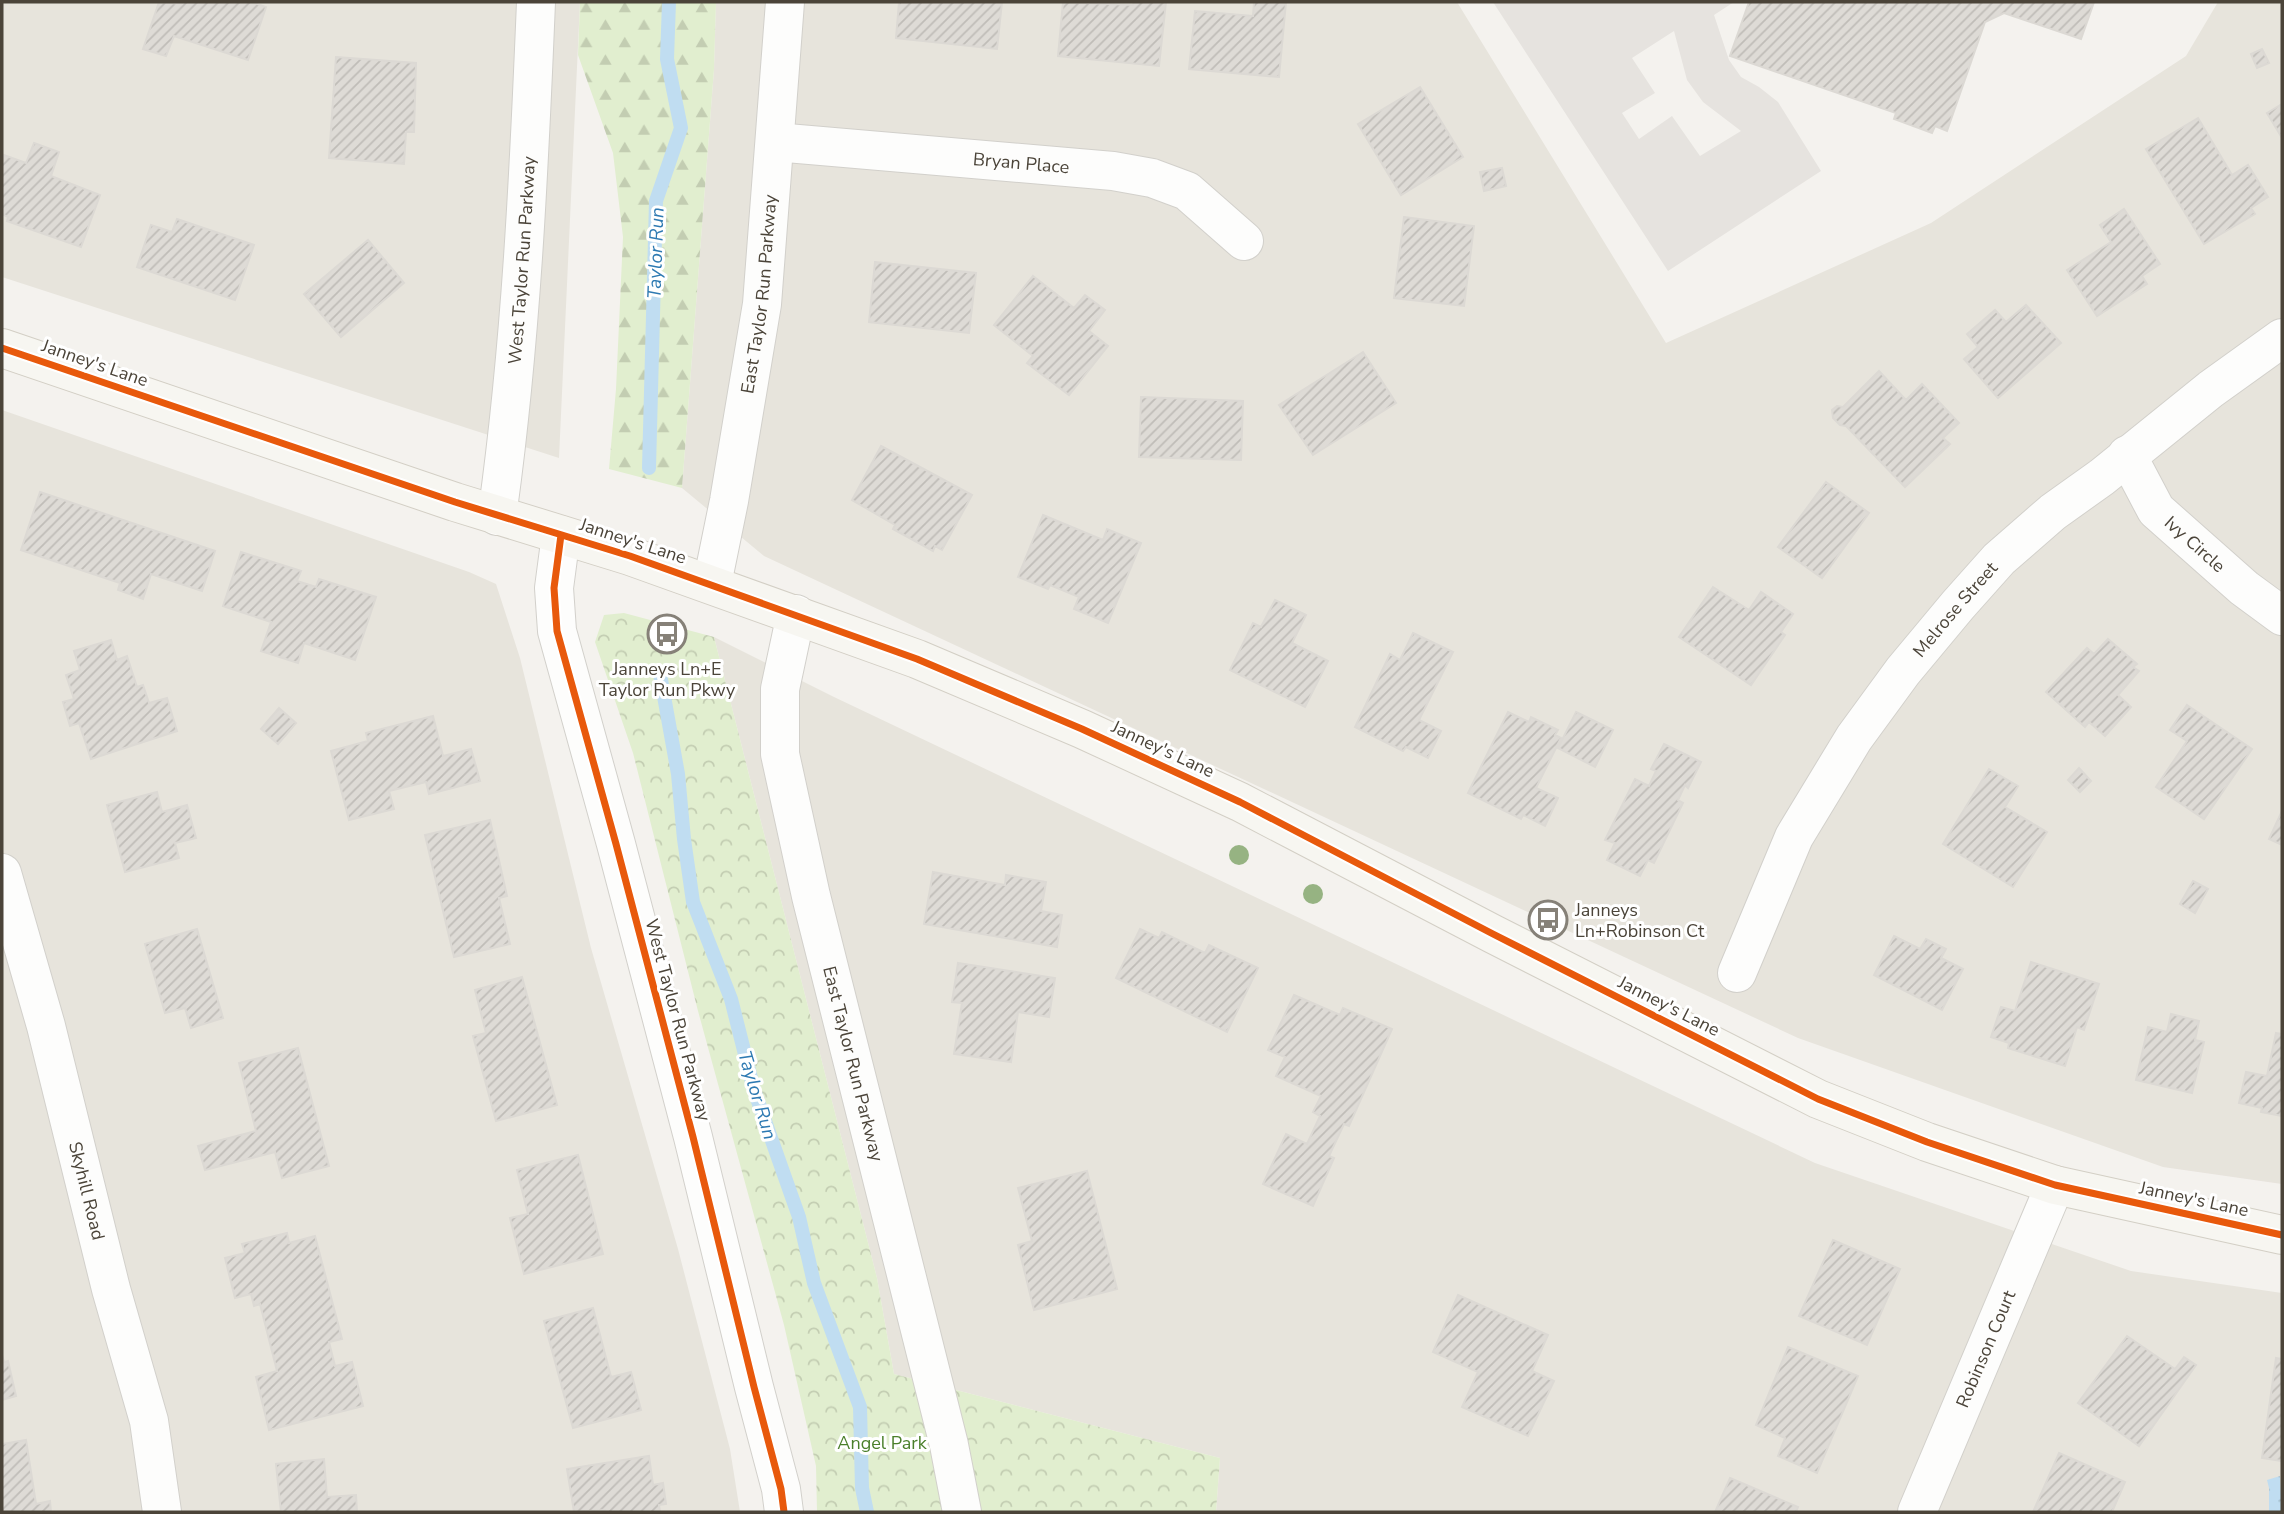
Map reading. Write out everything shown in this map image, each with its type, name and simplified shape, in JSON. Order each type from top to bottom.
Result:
[{"type":"main road","name":"Janney's Lane","points":[[2,348],[497,516],[712,584],[917,659],[1082,729],[1240,802],[1818,1099],[1927,1142],[2055,1185],[2282,1235]]},
{"type":"street","name":"West Taylor Run Parkway","points":[[497,516],[508,442],[522,283],[536,2]]},
{"type":"street","name":"East Taylor Run Parkway","points":[[712,584],[729,501],[762,304],[785,2]]},
{"type":"street","name":"Bryan Place","points":[[775,142],[1113,171],[1152,178],[1186,191],[1244,241]]},
{"type":"street","name":"Melrose Street","points":[[1737,972],[1794,837],[1854,738],[1903,671],[1999,559],[2053,512],[2282,338]]},
{"type":"street","name":"Ivy Circle","points":[[2127,455],[2156,510],[2244,588],[2282,616]]},
{"type":"street","name":"West Taylor Run Parkway","points":[[561,535],[554,588],[557,631],[617,844],[693,1137],[781,1489],[784,1512]]},
{"type":"street","name":"East Taylor Run Parkway","points":[[796,614],[779,689],[780,754],[858,1085],[949,1445],[962,1512]]},
{"type":"street","name":"Skyhill Road","points":[[2,873],[46,1026],[111,1289],[149,1421],[162,1512]]},
{"type":"street","name":"Robinson Court","points":[[1917,1512],[2055,1185]]},
{"type":"shaded area","points":[[2,2],[580,2],[559,458],[2,277]]},
{"type":"shaded area","points":[[716,2],[1457,2],[1666,343],[1931,223],[2186,56],[2218,2],[2282,2],[2282,1184],[2163,1167],[1798,1038],[764,556],[682,488],[714,69]]},
{"type":"shaded area","points":[[1493,2],[1734,2],[1714,15],[1729,60],[1741,77],[1778,102],[1821,171],[1668,271]],"holes":[[[1674,31],[1687,80],[1703,102],[1741,131],[1700,156],[1672,116],[1639,139],[1622,113],[1655,93],[1632,58]]]},
{"type":"shaded area","points":[[2,410],[469,572],[496,584],[520,658],[591,948],[678,1249],[730,1449],[740,1512],[2,1512]]},
{"type":"shaded area","points":[[714,637],[834,697],[1815,1163],[2131,1271],[2282,1293],[2282,1512],[1216,1512],[1220,1458],[894,1374],[877,1278]]},
{"type":"green space","points":[[580,2],[716,2],[714,69],[682,488],[609,469],[616,389],[623,237],[613,153],[578,55]]},
{"type":"green space","name":"Angel Park","points":[[624,613],[714,637],[877,1278],[894,1374],[1220,1458],[1216,1512],[817,1512],[816,1466],[784,1325],[698,1011],[633,753],[595,642],[604,615]]},
{"type":"water","points":[[2280,1476],[2282,1512],[2269,1512],[2267,1480]]},
{"type":"building","points":[[159,2],[252,2],[266,7],[248,60],[174,36],[166,56],[143,49]]},
{"type":"building","points":[[899,2],[1002,2],[997,49],[896,38]]},
{"type":"building","points":[[1063,2],[1133,5],[1134,2],[1166,2],[1159,66],[1058,56]]},
{"type":"building","points":[[1254,2],[1286,2],[1279,77],[1189,69],[1195,11],[1253,16]]},
{"type":"building","points":[[1749,2],[2094,2],[2081,39],[2004,13],[1985,22],[1947,131],[1935,126],[1932,133],[1894,119],[1896,113],[1730,56]]},
{"type":"building","points":[[2262,49],[2269,63],[2257,68],[2251,54]]},
{"type":"building","points":[[336,57],[416,63],[414,132],[406,132],[404,164],[329,158]]},
{"type":"building","points":[[1420,87],[1463,157],[1401,195],[1358,124]]},
{"type":"building","points":[[2282,104],[2282,138],[2267,113]]},
{"type":"building","points":[[2198,118],[2232,175],[2248,165],[2268,197],[2251,208],[2255,214],[2204,244],[2146,149]]},
{"type":"building","points":[[34,143],[59,152],[51,176],[100,195],[81,247],[7,221],[8,217],[2,214],[4,155],[26,163]]},
{"type":"building","points":[[1502,168],[1506,186],[1484,191],[1480,172]]},
{"type":"building","points":[[2124,209],[2160,264],[2142,276],[2147,284],[2097,316],[2067,270],[2111,242],[2100,225]]},
{"type":"building","points":[[1404,217],[1474,226],[1464,306],[1394,298]]},
{"type":"building","points":[[177,219],[254,245],[235,300],[137,267],[151,225],[172,232]]},
{"type":"building","points":[[368,240],[404,283],[341,337],[304,294]]},
{"type":"building","points":[[875,262],[976,273],[969,333],[869,322]]},
{"type":"building","points":[[1033,276],[1074,308],[1085,295],[1105,310],[1089,331],[1108,346],[1069,395],[1027,363],[1033,356],[994,325]]},
{"type":"building","points":[[2026,305],[2061,343],[1998,398],[1964,359],[1978,347],[1967,334],[1995,310],[2006,322]]},
{"type":"building","points":[[1363,352],[1396,403],[1313,455],[1279,405]]},
{"type":"building","points":[[1879,371],[1906,400],[1922,384],[1959,423],[1943,438],[1950,444],[1905,487],[1846,426],[1840,425],[1833,418],[1832,410],[1837,406],[1843,407]]},
{"type":"building","points":[[1141,397],[1243,401],[1241,460],[1139,457]]},
{"type":"building","points":[[881,446],[972,495],[942,550],[935,546],[933,551],[893,529],[895,525],[852,500]]},
{"type":"building","points":[[1826,482],[1869,513],[1822,578],[1778,547]]},
{"type":"building","points":[[40,492],[215,551],[202,591],[151,574],[143,599],[118,590],[120,583],[21,550]]},
{"type":"building","points":[[1043,515],[1103,540],[1107,529],[1141,543],[1108,623],[1074,609],[1079,597],[1050,585],[1048,589],[1018,577]]},
{"type":"building","points":[[241,552],[301,571],[297,581],[316,587],[319,579],[376,597],[355,660],[304,643],[298,663],[261,651],[271,622],[223,606]]},
{"type":"building","points":[[1713,587],[1749,610],[1761,592],[1793,614],[1781,632],[1785,635],[1751,685],[1679,637]]},
{"type":"building","points":[[1275,600],[1306,615],[1292,643],[1328,661],[1305,707],[1230,670],[1253,623],[1261,627]]},
{"type":"building","points":[[1413,633],[1453,652],[1419,720],[1441,731],[1428,758],[1406,747],[1403,751],[1355,727],[1390,654],[1400,660]]},
{"type":"building","points":[[2108,639],[2137,664],[2133,667],[2139,671],[2118,695],[2131,707],[2105,736],[2089,722],[2085,727],[2046,692],[2087,648],[2094,654]]},
{"type":"building","points":[[111,640],[117,660],[127,656],[137,687],[143,685],[149,703],[167,698],[177,731],[91,759],[79,723],[70,726],[63,702],[74,699],[66,675],[80,670],[74,651]]},
{"type":"building","points":[[2187,705],[2252,749],[2204,819],[2156,787],[2187,741],[2170,730]]},
{"type":"building","points":[[279,708],[296,723],[278,744],[261,729]]},
{"type":"building","points":[[1508,712],[1529,722],[1531,717],[1558,730],[1555,735],[1561,738],[1536,788],[1558,798],[1545,826],[1523,815],[1521,819],[1468,793]]},
{"type":"building","points":[[1576,712],[1613,730],[1595,767],[1558,748]]},
{"type":"building","points":[[433,716],[443,756],[471,749],[480,781],[429,794],[426,782],[389,791],[394,809],[349,820],[331,751],[368,741],[366,733]]},
{"type":"building","points":[[1664,744],[1701,762],[1688,788],[1685,785],[1678,800],[1683,803],[1654,863],[1648,860],[1640,876],[1607,860],[1615,843],[1605,840],[1635,779],[1649,786],[1656,771],[1651,769]]},
{"type":"building","points":[[2079,768],[2091,781],[2080,792],[2068,780]]},
{"type":"building","points":[[1989,769],[2018,786],[2005,807],[2047,832],[2013,887],[1943,844]]},
{"type":"building","points":[[157,792],[162,812],[187,805],[196,838],[175,843],[179,858],[125,872],[107,805]]},
{"type":"building","points":[[2282,811],[2282,845],[2269,839]]},
{"type":"building","points":[[490,820],[507,896],[499,898],[510,944],[454,957],[425,835]]},
{"type":"building","points":[[933,872],[1005,885],[1006,875],[1046,882],[1041,911],[1062,915],[1057,947],[924,924]]},
{"type":"building","points":[[2193,881],[2208,889],[2195,913],[2180,904]]},
{"type":"building","points":[[197,929],[223,1018],[191,1028],[185,1008],[165,1013],[145,944]]},
{"type":"building","points":[[1140,929],[1159,938],[1162,932],[1205,953],[1209,945],[1258,968],[1227,1032],[1116,978]]},
{"type":"building","points":[[1894,936],[1920,949],[1926,939],[1946,949],[1941,958],[1963,969],[1942,1010],[1874,975]]},
{"type":"building","points":[[2031,962],[2099,984],[2084,1030],[2077,1027],[2065,1066],[2008,1048],[2009,1043],[1991,1037],[2001,1007],[2015,1011]]},
{"type":"building","points":[[958,963],[1055,978],[1049,1017],[1018,1012],[1011,1062],[954,1054],[962,1003],[952,1002]]},
{"type":"building","points":[[522,977],[557,1105],[496,1121],[473,1036],[486,1033],[475,990]]},
{"type":"building","points":[[1294,995],[1340,1015],[1343,1008],[1392,1029],[1349,1126],[1344,1124],[1329,1156],[1334,1158],[1313,1206],[1263,1184],[1286,1134],[1307,1144],[1320,1116],[1313,1112],[1321,1096],[1276,1076],[1285,1057],[1268,1050]]},
{"type":"building","points":[[2171,1014],[2199,1021],[2195,1040],[2204,1042],[2192,1093],[2136,1080],[2148,1027],[2167,1032]]},
{"type":"building","points":[[2276,1033],[2282,1034],[2282,1116],[2261,1112],[2262,1108],[2239,1103],[2246,1072],[2267,1076]]},
{"type":"building","points":[[298,1048],[329,1166],[282,1178],[275,1152],[205,1170],[198,1146],[256,1131],[239,1063]]},
{"type":"building","points":[[578,1155],[603,1254],[524,1274],[510,1218],[528,1214],[517,1170]]},
{"type":"building","points":[[1087,1171],[1117,1289],[1034,1310],[1018,1245],[1032,1241],[1018,1188]]},
{"type":"building","points":[[287,1233],[289,1243],[315,1236],[342,1339],[329,1342],[335,1366],[352,1362],[363,1406],[269,1430],[256,1377],[277,1371],[260,1304],[254,1306],[251,1294],[235,1298],[225,1258],[245,1253],[242,1244]]},
{"type":"building","points":[[1833,1240],[1900,1269],[1867,1345],[1799,1316]]},
{"type":"building","points":[[1458,1295],[1548,1335],[1532,1371],[1554,1381],[1528,1436],[1462,1407],[1478,1372],[1433,1352]]},
{"type":"building","points":[[593,1308],[611,1377],[631,1372],[641,1410],[573,1428],[544,1321]]},
{"type":"building","points":[[2127,1336],[2175,1369],[2184,1357],[2196,1365],[2139,1446],[2078,1403]]},
{"type":"building","points":[[1788,1347],[1858,1376],[1817,1473],[1778,1456],[1785,1438],[1756,1425]]},
{"type":"building","points":[[2,1355],[4,1362],[8,1361],[16,1396],[2,1400]]},
{"type":"building","points":[[2276,1358],[2282,1359],[2282,1461],[2262,1458]]},
{"type":"building","points":[[26,1440],[36,1504],[50,1501],[51,1512],[2,1512],[2,1444]]},
{"type":"building","points":[[2059,1453],[2125,1482],[2112,1512],[2033,1512]]},
{"type":"building","points":[[649,1456],[653,1485],[663,1483],[666,1504],[659,1505],[660,1512],[574,1512],[567,1469]]},
{"type":"building","points":[[324,1459],[327,1497],[356,1495],[357,1512],[281,1512],[276,1464]]},
{"type":"building","points":[[1730,1478],[1798,1507],[1796,1512],[1715,1512]]},
{"type":"waterway","name":"Taylor Run","points":[[649,468],[656,201],[681,128],[667,59],[669,2]]},
{"type":"waterway","name":"Taylor Run","points":[[660,674],[678,774],[693,902],[731,999],[754,1090],[799,1217],[814,1283],[860,1407],[862,1488],[867,1512]]},
{"type":"cycle path","points":[[2,348],[455,502],[630,556],[917,659],[1082,729],[1240,802],[1818,1099],[1927,1142],[2055,1185],[2282,1235]]},
{"type":"cycle path","points":[[561,535],[554,588],[557,631],[693,1137],[781,1489],[784,1512]]},
{"type":"place","name":"Janneys Ln+E Taylor Run Pkwy","points":[[667,634]]},
{"type":"place","name":"Janneys Ln+Robinson Ct","points":[[1548,920]]}]
